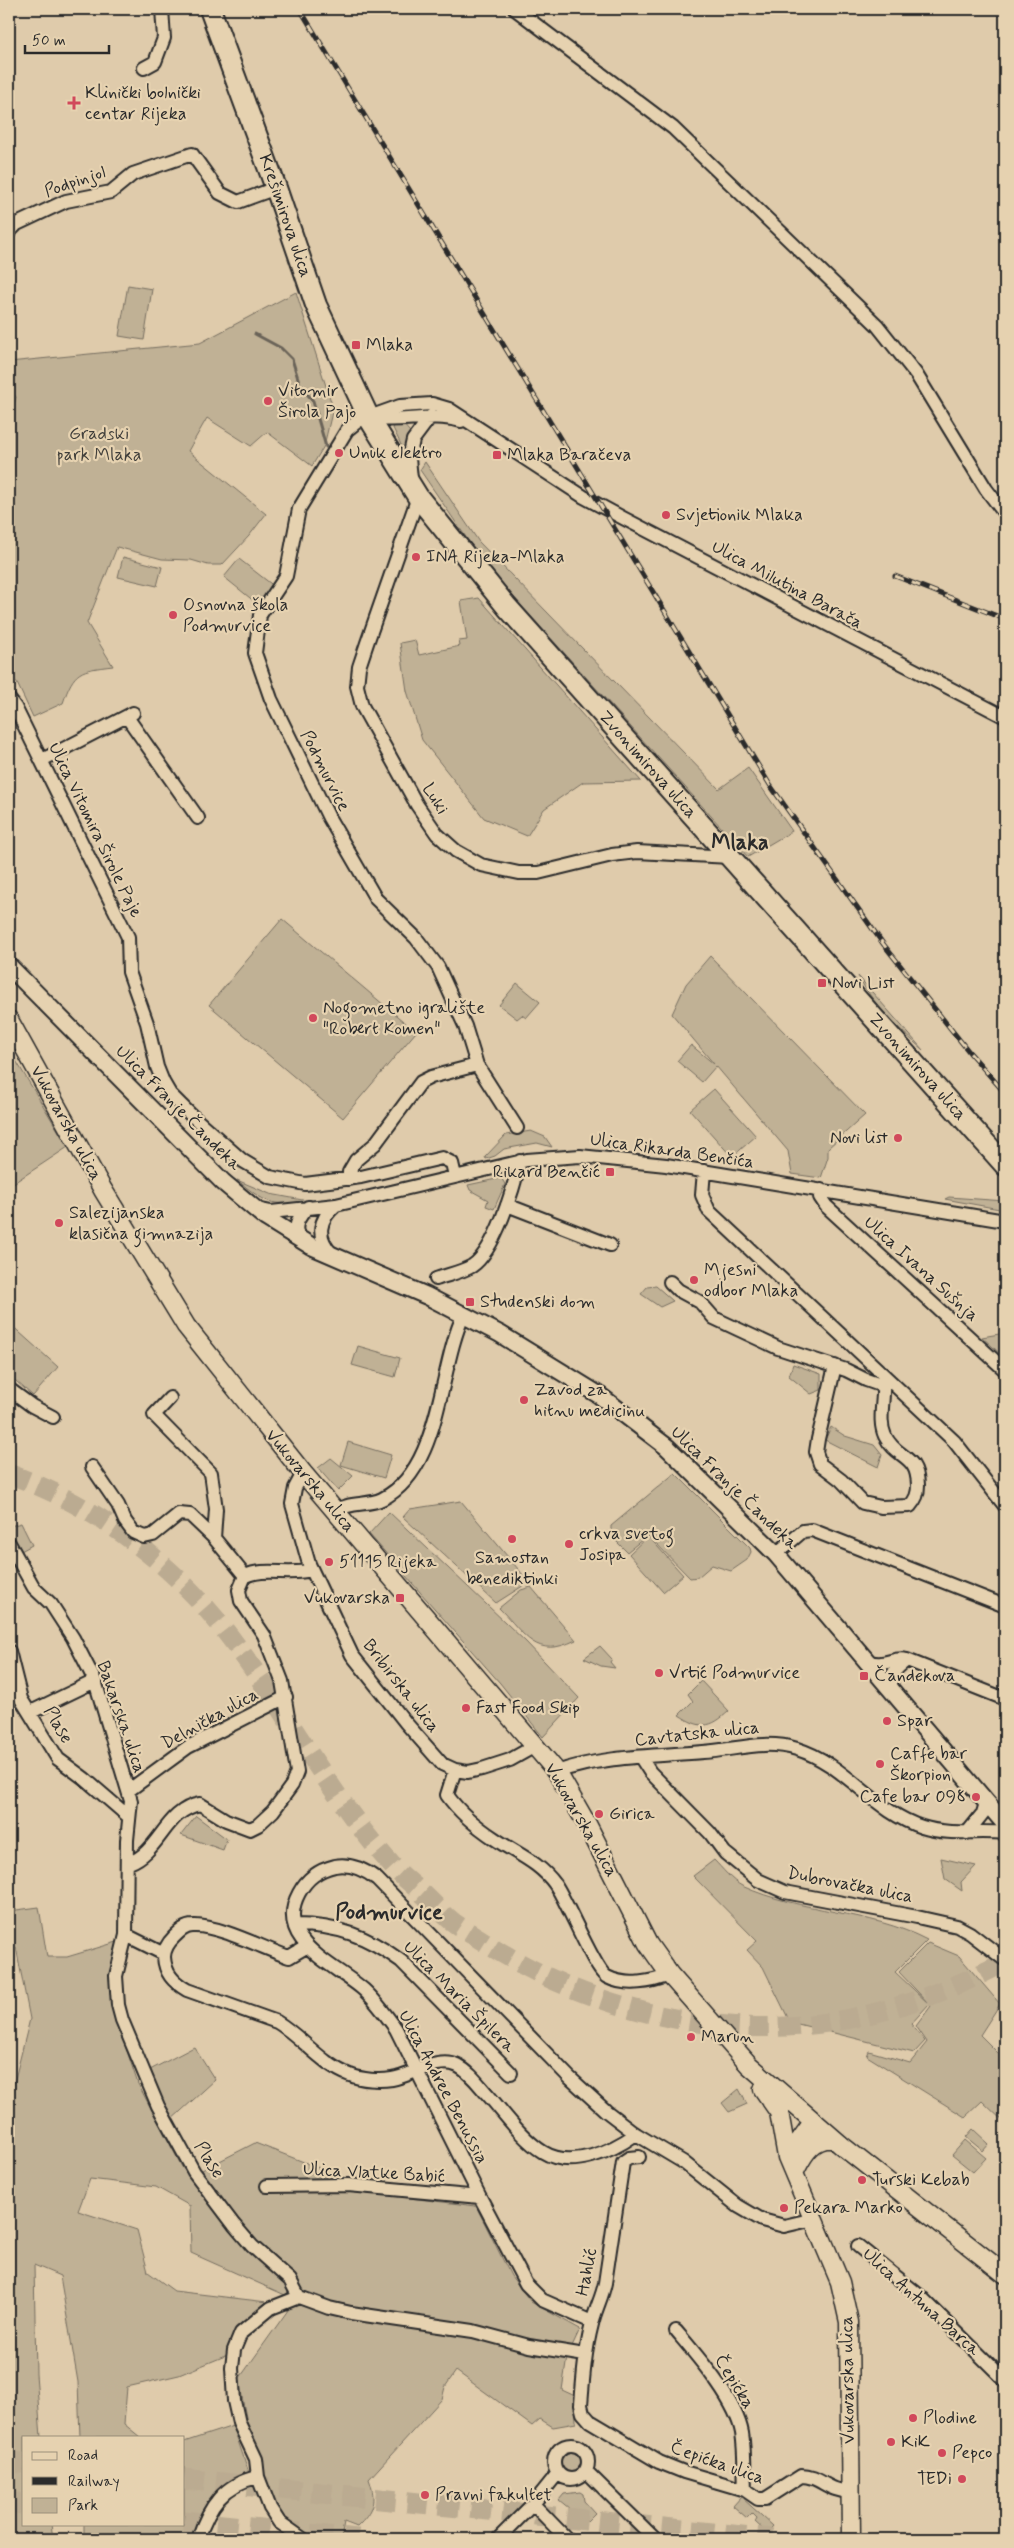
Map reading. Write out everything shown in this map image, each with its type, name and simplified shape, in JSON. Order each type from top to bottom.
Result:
[{"type":"main road","name":"Krešimirova ulica","points":[[210,9],[276,188],[316,305],[369,418]]},
{"type":"main road","name":"Zvonimirova ulica","points":[[369,418],[417,495],[507,607],[1005,1165]]},
{"type":"main road","name":"Vukovarska ulica","points":[[9,1020],[103,1190],[181,1320],[303,1473],[557,1772],[588,1826],[648,1944],[670,1975],[749,2065],[813,2122],[801,2136],[796,2146],[794,2172]]},
{"type":"main road","name":"Vukovarska ulica","points":[[749,2065],[779,2112],[787,2158],[840,2282],[849,2322],[851,2539]]},
{"type":"main road","points":[[784,2141],[793,2127],[813,2122],[1005,2274]]},
{"type":"main road","points":[[794,2172],[804,2155],[817,2141],[825,2138],[834,2139]]},
{"type":"street","points":[[144,68],[155,62],[164,38],[162,9]]},
{"type":"street","points":[[515,9],[673,128],[877,324],[916,374],[986,489],[1005,514]]},
{"type":"street","name":"Podpinjol","points":[[9,232],[17,224],[66,201],[111,192],[133,174],[192,154],[220,193],[238,202],[276,188]]},
{"type":"street","name":"Ulica Milutina Barača","points":[[369,418],[382,410],[400,406],[432,404],[449,409],[468,423],[622,518],[1005,717]]},
{"type":"street","points":[[369,418],[392,420],[431,416],[468,423]]},
{"type":"street","points":[[417,495],[410,474],[410,452],[414,436],[431,416]]},
{"type":"street","name":"Podmurvice","points":[[369,418],[355,423],[347,430],[302,502],[286,576],[259,617],[255,652],[258,664],[287,734],[329,818],[376,899],[416,938],[438,967],[465,1026],[477,1065],[517,1128]]},
{"type":"street","name":"Luki","points":[[417,495],[362,659],[357,686],[367,714],[417,805],[437,834],[456,851],[481,865],[519,873],[538,873],[612,855],[637,852],[730,857]]},
{"type":"street","name":"Ulica Vitomira Širole Paje","points":[[9,699],[16,707],[128,937],[129,972],[147,1023],[158,1073],[170,1094],[234,1154],[258,1172],[293,1183],[318,1183],[349,1179],[442,1158],[452,1163],[456,1176]]},
{"type":"street","points":[[42,760],[130,715],[198,818]]},
{"type":"street","name":"Ulica Franje Čandeka","points":[[9,966],[176,1135],[252,1208],[300,1240],[464,1314],[500,1334],[613,1405],[689,1467],[776,1554],[1005,1824]]},
{"type":"street","points":[[349,1179],[349,1172],[356,1160],[387,1129],[421,1082],[431,1077],[477,1065]]},
{"type":"street","name":"Ulica Rikarda Benčića","points":[[252,1208],[271,1212],[336,1205],[520,1161],[555,1156],[599,1157],[704,1171],[1005,1220]]},
{"type":"street","points":[[436,1279],[471,1267],[477,1262],[494,1237],[507,1206],[520,1161]]},
{"type":"street","points":[[704,1171],[702,1195],[709,1211],[886,1383],[954,1441],[1005,1506]]},
{"type":"street","name":"Ulica Ivana Sušnja","points":[[821,1190],[820,1197],[826,1206],[1005,1370]]},
{"type":"street","points":[[335,1257],[322,1243],[320,1232],[324,1218],[336,1205]]},
{"type":"street","points":[[507,1206],[610,1245]]},
{"type":"street","points":[[300,1240],[296,1227],[300,1216],[308,1207]]},
{"type":"street","points":[[670,1282],[678,1290],[700,1302],[714,1318],[778,1348],[886,1383]]},
{"type":"street","points":[[335,1511],[348,1504],[382,1499],[402,1483],[416,1466],[429,1441],[453,1338],[464,1314]]},
{"type":"street","points":[[835,1366],[816,1452],[820,1464],[841,1480],[862,1503],[881,1507],[910,1506],[918,1492],[917,1470],[913,1464],[895,1449],[885,1436],[882,1418],[886,1383]]},
{"type":"street","points":[[9,1389],[32,1406],[53,1417]]},
{"type":"street","points":[[170,1398],[154,1415],[211,1473],[216,1509],[214,1538]]},
{"type":"street","points":[[92,1467],[118,1505],[125,1521],[133,1532],[144,1537],[153,1535],[173,1517],[184,1514],[195,1518],[245,1576]]},
{"type":"street","name":"Bribirska ulica","points":[[303,1473],[295,1488],[292,1504],[312,1570],[352,1655],[430,1752],[442,1764],[455,1770]]},
{"type":"street","points":[[776,1554],[803,1531],[812,1530],[1005,1606]]},
{"type":"street","name":"Bakarska ulica","points":[[9,1543],[34,1588],[50,1604],[73,1638],[95,1681],[131,1801],[127,1840],[126,1935]]},
{"type":"street","points":[[128,1863],[142,1857],[171,1820],[189,1806],[200,1804],[226,1820],[250,1829],[258,1825],[273,1812],[292,1785],[297,1772],[286,1697],[264,1635],[240,1601],[239,1590],[245,1576],[255,1572],[299,1574],[312,1570]]},
{"type":"street","name":"Plase","points":[[9,1651],[21,1699],[58,1759],[85,1779],[129,1818]]},
{"type":"street","points":[[865,1660],[881,1665],[898,1660],[907,1660],[1005,1699]]},
{"type":"street","points":[[892,1693],[890,1682],[894,1671],[907,1660]]},
{"type":"street","points":[[30,1712],[95,1681]]},
{"type":"street","name":"Delnička ulica","points":[[128,1791],[188,1747],[286,1697]]},
{"type":"street","name":"Cavtatska ulica","points":[[557,1772],[591,1761],[641,1758],[763,1744],[797,1749],[838,1770],[886,1808],[907,1820],[931,1829],[967,1833],[1005,1833]]},
{"type":"street","points":[[535,1746],[510,1760],[482,1770],[468,1772],[455,1770],[447,1795],[454,1806],[472,1821],[494,1838],[530,1858],[549,1878],[568,1904],[600,1972],[615,1980],[635,1982],[649,1981],[670,1975]]},
{"type":"street","name":"Dubrovačka ulica","points":[[641,1758],[650,1772],[710,1833],[725,1853],[758,1880],[785,1892],[917,1916],[957,1926],[970,1933],[1005,1960]]},
{"type":"street","points":[[967,1833],[983,1813],[986,1803]]},
{"type":"street","name":"Ulica Andree Benussia","points":[[592,2322],[542,2300],[530,2288],[480,2197],[415,2071],[396,2029],[380,2006],[364,1990],[306,1947],[295,1925],[294,1909],[296,1898],[309,1879],[325,1868],[339,1865],[354,1867],[369,1873],[410,1912],[570,2078],[606,2111],[636,2134],[683,2162],[738,2206],[762,2220],[784,2226],[814,2219]]},
{"type":"street","name":"Ulica Maria Špilera","points":[[295,1925],[314,1925],[342,1931],[365,1937],[380,1946],[401,1961],[511,2073]]},
{"type":"street","points":[[306,1947],[289,1957],[207,1927],[192,1926],[184,1928],[174,1937],[164,1954],[168,1973],[177,1984],[186,1990],[277,2022],[333,2066],[350,2075],[381,2080],[393,2079],[436,2065],[449,2063],[465,2070],[528,2138],[544,2152],[552,2156],[584,2158],[596,2156],[636,2134]]},
{"type":"street","points":[[126,1935],[164,1954]]},
{"type":"street","name":"Plase","points":[[126,1935],[116,1976],[118,2005],[122,2020],[158,2106],[194,2172],[246,2239],[290,2280],[298,2297]]},
{"type":"street","name":"Hahlić","points":[[581,2405],[585,2355],[592,2322],[605,2284],[623,2162],[629,2158],[639,2157]]},
{"type":"street","name":"Ulica Vlatke Babić","points":[[267,2186],[348,2185],[480,2197]]},
{"type":"street","name":"Ulica Antuna Barca","points":[[858,2246],[920,2296],[1005,2380]]},
{"type":"street","points":[[303,2539],[279,2522],[274,2515],[258,2478],[256,2459],[239,2423],[234,2401],[232,2368],[234,2350],[241,2333],[271,2308],[298,2297],[329,2308],[351,2313],[473,2331],[529,2346],[585,2355]]},
{"type":"street","name":"Čepićka","points":[[676,2330],[723,2392],[739,2421],[742,2434],[745,2490]]},
{"type":"street","name":"Čepićka ulica","points":[[581,2405],[583,2413],[590,2421],[659,2462],[684,2472],[745,2490],[762,2500],[794,2478],[806,2476],[820,2481],[828,2488],[850,2492]]},
{"type":"street","points":[[572,2445],[578,2446],[586,2454],[588,2464],[582,2476],[572,2479],[558,2473],[555,2468],[555,2457],[562,2448],[572,2445]]},
{"type":"street","points":[[586,2471],[655,2539]]},
{"type":"street","points":[[498,2539],[532,2504],[558,2473]]},
{"type":"street","points":[[198,2539],[214,2508],[229,2488],[258,2478]]},
{"type":"street","points":[[532,2504],[567,2539]]},
{"type":"green space","points":[[128,285],[152,289],[144,340],[119,336]]},
{"type":"green space","name":"Gradski park Mlaka","points":[[296,292],[333,408],[324,446],[312,466],[267,432],[251,446],[207,418],[188,451],[266,514],[222,565],[208,565],[191,560],[162,559],[117,547],[87,623],[113,666],[93,669],[80,674],[71,684],[63,703],[33,717],[16,681],[9,682],[9,422],[16,397],[9,388],[9,362],[200,343]]},
{"type":"green space","points":[[397,423],[402,423],[410,432],[404,451],[393,428]]},
{"type":"green space","points":[[425,462],[479,542],[719,789],[748,768],[792,831],[748,857],[485,565],[420,470]]},
{"type":"green space","points":[[123,557],[162,567],[157,586],[118,577]]},
{"type":"green space","points":[[239,559],[275,587],[260,606],[224,577]]},
{"type":"green space","points":[[479,598],[641,781],[583,782],[544,809],[527,836],[484,818],[422,740],[407,691],[400,643],[415,640],[419,655],[460,646],[459,641],[467,640],[461,601]]},
{"type":"green space","name":"Nogometno igralište \"Robert Komen\"","points":[[282,919],[416,1032],[343,1118],[209,1005]]},
{"type":"green space","points":[[710,956],[865,1115],[828,1148],[828,1157],[821,1178],[792,1174],[788,1151],[716,1066],[702,1082],[677,1061],[691,1045],[714,1064],[672,1014],[686,984]]},
{"type":"green space","points":[[858,976],[923,1050],[879,1007]]},
{"type":"green space","points":[[517,983],[540,1002],[526,1018],[522,1015],[517,1019],[499,1005]]},
{"type":"green space","points":[[9,1049],[68,1147],[9,1186]]},
{"type":"green space","points":[[714,1089],[756,1136],[732,1157],[690,1110]]},
{"type":"green space","points":[[531,1131],[545,1137],[552,1147],[537,1143],[504,1149],[495,1156],[486,1159],[485,1157],[506,1135]]},
{"type":"green space","points":[[501,1178],[505,1184],[494,1209],[486,1206],[488,1200],[470,1190],[468,1185]]},
{"type":"green space","points":[[237,1180],[270,1194],[308,1201],[276,1203],[269,1201],[255,1194]]},
{"type":"green space","points":[[949,1197],[1005,1201],[1005,1210],[945,1199]]},
{"type":"green space","points":[[656,1286],[673,1301],[660,1307],[641,1294],[647,1287]]},
{"type":"green space","points":[[9,1323],[58,1367],[33,1396],[9,1375]]},
{"type":"green space","points":[[1005,1333],[1005,1358],[982,1337]]},
{"type":"green space","points":[[358,1346],[400,1358],[395,1377],[352,1365]]},
{"type":"green space","points":[[793,1364],[821,1374],[821,1390],[811,1394],[789,1376]]},
{"type":"green space","points":[[831,1427],[845,1436],[874,1445],[882,1455],[878,1467],[825,1440]]},
{"type":"green space","points":[[348,1442],[391,1455],[384,1478],[341,1465]]},
{"type":"green space","points":[[331,1458],[353,1476],[338,1491],[318,1468]]},
{"type":"green space","points":[[675,1473],[750,1548],[751,1552],[747,1560],[731,1571],[712,1565],[698,1577],[690,1578],[648,1535],[627,1552],[611,1536],[611,1526]]},
{"type":"green space","points":[[461,1501],[529,1582],[496,1603],[403,1517],[410,1509]]},
{"type":"green space","points":[[389,1512],[526,1642],[579,1698],[543,1737],[500,1683],[369,1534]]},
{"type":"green space","points":[[21,1523],[32,1545],[21,1551],[9,1532],[10,1526]]},
{"type":"green space","points":[[648,1536],[683,1575],[663,1592],[629,1554]]},
{"type":"green space","points":[[531,1587],[576,1640],[562,1645],[541,1646],[532,1642],[524,1635],[499,1608],[521,1590]]},
{"type":"green space","points":[[600,1646],[612,1659],[610,1662],[615,1668],[601,1666],[584,1658]]},
{"type":"green space","points":[[701,1681],[729,1711],[716,1721],[705,1725],[693,1723],[679,1715],[693,1701],[688,1694]]},
{"type":"green space","points":[[196,1816],[227,1839],[223,1850],[181,1835]]},
{"type":"green space","points":[[941,1858],[976,1866],[961,1882],[962,1891],[945,1879]]},
{"type":"green space","points":[[714,1860],[738,1884],[765,1895],[882,1923],[905,1930],[927,1940],[895,1972],[929,2004],[911,2024],[925,2041],[914,2053],[790,2022],[763,1967],[747,1950],[757,1941],[693,1876]]},
{"type":"green space","points":[[39,1907],[47,1957],[67,1957],[117,1942],[110,1984],[120,2030],[138,2084],[182,2167],[226,2225],[291,2289],[285,2295],[191,2253],[190,2206],[156,2187],[90,2179],[78,2211],[137,2230],[148,2272],[174,2291],[267,2302],[231,2339],[230,2354],[179,2375],[127,2387],[124,2424],[139,2436],[80,2436],[78,2382],[60,2276],[34,2265],[36,2374],[41,2436],[22,2436],[22,2526],[51,2526],[53,2539],[9,2539],[9,2103],[30,2019],[16,1947],[9,1947],[9,1911]]},
{"type":"green space","points":[[928,1943],[959,1956],[1000,2004],[980,2035],[1005,2060],[1005,2123],[982,2101],[965,2117],[867,2056],[869,2051],[910,2063],[927,2042],[916,2026],[931,2006],[899,1972]]},
{"type":"green space","points":[[194,2047],[215,2080],[170,2121],[150,2070]]},
{"type":"green space","points":[[739,2089],[747,2104],[729,2112],[722,2103]]},
{"type":"green space","points":[[973,2129],[989,2144],[983,2151],[966,2137]]},
{"type":"green space","points":[[965,2140],[986,2158],[973,2172],[952,2155]]},
{"type":"green space","points":[[255,2143],[332,2173],[334,2189],[476,2206],[511,2276],[531,2302],[580,2329],[567,2357],[562,2390],[575,2396],[576,2423],[553,2427],[540,2419],[532,2426],[456,2371],[445,2387],[442,2399],[369,2479],[373,2494],[372,2506],[367,2516],[357,2527],[344,2522],[341,2539],[312,2539],[284,2519],[265,2486],[259,2469],[249,2431],[239,2379],[303,2289],[230,2217],[200,2171]]},
{"type":"green space","points":[[233,2426],[249,2473],[219,2490],[193,2539],[84,2539],[84,2526],[185,2526],[185,2442]]},
{"type":"green space","points":[[571,2451],[579,2454],[582,2462],[579,2470],[571,2473],[563,2470],[560,2462],[563,2454]]},
{"type":"green space","points":[[580,2492],[583,2494],[584,2501],[595,2513],[586,2522],[559,2500],[564,2494]]},
{"type":"green space","points":[[741,2497],[773,2526],[767,2533],[755,2522],[757,2518],[752,2513],[747,2518],[733,2506]]},
{"type":"waterway","points":[[255,334],[281,348],[292,359],[300,385],[313,401],[326,447]]},
{"type":"tunnel","points":[[9,1474],[61,1496],[111,1525],[157,1560],[178,1579],[209,1611],[230,1637],[270,1693],[345,1807],[374,1845],[401,1875],[453,1922],[524,1965],[560,1983],[597,1998],[635,2010],[674,2018],[754,2027],[794,2026],[849,2019],[903,2005],[955,1986],[1005,1962]]},
{"type":"tunnel","points":[[9,2462],[22,2463]]},
{"type":"tunnel","points":[[185,2479],[772,2539]]},
{"type":"tunnel","points":[[9,2502],[22,2504]]},
{"type":"tunnel","points":[[185,2521],[358,2539]]},
{"type":"railway","points":[[300,9],[770,785],[884,945],[970,1053],[1005,1093]]},
{"type":"railway","points":[[895,576],[1005,619]]},
{"type":"place","name":"Klinički bolnički centar Rijeka","points":[[74,103]]},
{"type":"place","name":"Mlaka","points":[[356,345]]},
{"type":"place","name":"Vitomir Širola Pajo","points":[[268,401]]},
{"type":"place","name":"Unuk elektro","points":[[339,453]]},
{"type":"place","name":"Mlaka Baračeva","points":[[497,455]]},
{"type":"place","name":"Svjetionik Mlaka","points":[[666,515]]},
{"type":"place","name":"INA Rijeka-Mlaka","points":[[416,557]]},
{"type":"place","name":"Osnovna škola Podmurvice","points":[[173,615]]},
{"type":"place","name":"Novi List","points":[[822,983]]},
{"type":"place","name":"Nogometno igralište \"Robert Komen\"","points":[[313,1018]]},
{"type":"place","name":"Novi list","points":[[898,1138]]},
{"type":"place","name":"Rikard Benčić","points":[[610,1172]]},
{"type":"place","name":"Salezijanska klasična gimnazija","points":[[59,1223]]},
{"type":"place","name":"Mjesni odbor Mlaka","points":[[694,1280]]},
{"type":"place","name":"Studenski dom","points":[[470,1302]]},
{"type":"place","name":"Zavod za hitnu medicinu","points":[[524,1400]]},
{"type":"place","name":"Samostan benediktinki","points":[[512,1539]]},
{"type":"place","name":"crkva svetog Josipa","points":[[569,1544]]},
{"type":"place","name":"51115 Rijeka","points":[[329,1562]]},
{"type":"place","name":"Vukovarska","points":[[400,1598]]},
{"type":"place","name":"Vrtić Podmurvice","points":[[659,1673]]},
{"type":"place","name":"Čandekova","points":[[864,1676]]},
{"type":"place","name":"Fast Food Skip","points":[[466,1708]]},
{"type":"place","name":"Spar","points":[[887,1721]]},
{"type":"place","name":"Caffe bar Škorpion","points":[[880,1764]]},
{"type":"place","name":"Cafe bar 098","points":[[976,1797]]},
{"type":"place","name":"Girica","points":[[599,1814]]},
{"type":"place","name":"Marun","points":[[691,2037]]},
{"type":"place","name":"Turski Kebab","points":[[862,2180]]},
{"type":"place","name":"Pekara Marko","points":[[784,2208]]},
{"type":"place","name":"Plodine","points":[[913,2418]]},
{"type":"place","name":"KiK","points":[[891,2442]]},
{"type":"place","name":"Pepco","points":[[942,2453]]},
{"type":"place","name":"TEDi","points":[[962,2479]]},
{"type":"place","name":"Pravni fakultet","points":[[425,2495]]},
{"type":"district","name":"Mlaka","points":[[740,843]]},
{"type":"district","name":"Podmurvice","points":[[389,1913]]}]
